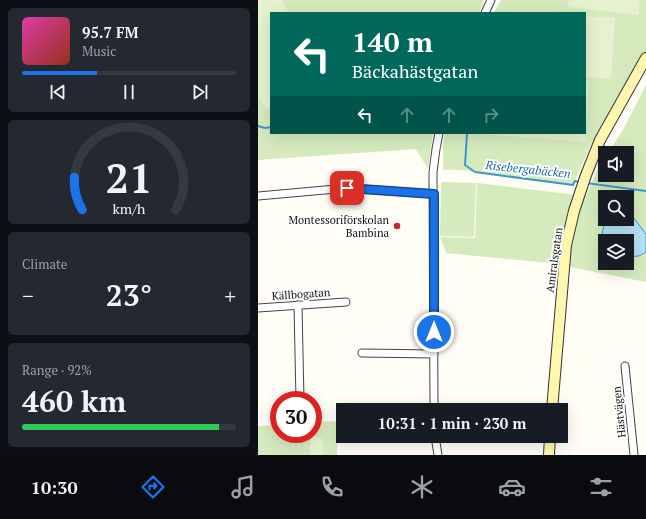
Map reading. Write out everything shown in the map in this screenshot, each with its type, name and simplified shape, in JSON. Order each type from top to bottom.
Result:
[{"type":"street","points":[[485,12],[491,0]]},
{"type":"street","name":"Amiralsgatan","points":[[553,403],[566,245],[578,199],[600,140],[646,58]]},
{"type":"street","points":[[434,403],[433,172],[439,134]]},
{"type":"street","points":[[258,196],[347,188],[434,194]]},
{"type":"street","name":"Källbogatan","points":[[258,308],[346,302]]},
{"type":"street","points":[[298,305],[300,391]]},
{"type":"street","points":[[362,352],[434,354]]},
{"type":"street","name":"Hästvägen","points":[[626,366],[634,455]]},
{"type":"street","points":[[436,443],[438,455]]},
{"type":"street","points":[[548,455],[550,443]]},
{"type":"street","points":[[552,443],[553,455]]},
{"type":"green space","points":[[258,0],[484,0],[479,12],[270,12],[270,134],[433,134],[428,169],[416,149],[258,160]]},
{"type":"green space","points":[[258,0],[281,0],[288,12],[270,12],[270,108],[267,110],[258,96]]},
{"type":"green space","points":[[501,0],[646,0],[646,52],[592,142],[573,185],[462,170],[443,170],[443,142],[445,134],[586,134],[586,12],[495,12]]},
{"type":"green space","points":[[569,0],[640,0],[638,15],[568,7]]},
{"type":"green space","points":[[586,16],[615,18],[611,79],[586,77]]},
{"type":"green space","points":[[586,81],[589,82],[586,127]]},
{"type":"green space","points":[[646,85],[646,282],[550,263],[446,253],[440,237],[475,238],[477,183],[586,196],[598,169],[598,182],[634,182],[634,146],[613,146],[623,130]]},
{"type":"green space","points":[[482,134],[586,134],[585,142]]},
{"type":"green space","points":[[441,182],[476,183],[474,237],[440,236]]},
{"type":"green space","points":[[336,421],[337,455],[258,455],[258,426],[270,425],[270,443],[322,443],[322,422]]},
{"type":"green space","points":[[322,440],[323,441],[322,455],[310,455],[310,443],[322,443]]},
{"type":"water","points":[[634,218],[646,234],[646,252],[639,256],[634,256],[634,234],[602,234],[604,226],[634,226]]},
{"type":"waterway","name":"Risebergabäcken","points":[[258,126],[265,128],[270,127]]},
{"type":"waterway","name":"Risebergabäcken","points":[[467,134],[465,165],[475,172],[573,185],[575,181],[579,182]]},
{"type":"waterway","name":"Risebergabäcken","points":[[586,183],[646,191]]},
{"type":"place","name":"Montessoriförskolan Bambina","points":[[397,226]]},
{"type":"route","points":[[347,188],[434,194],[434,332]]}]
